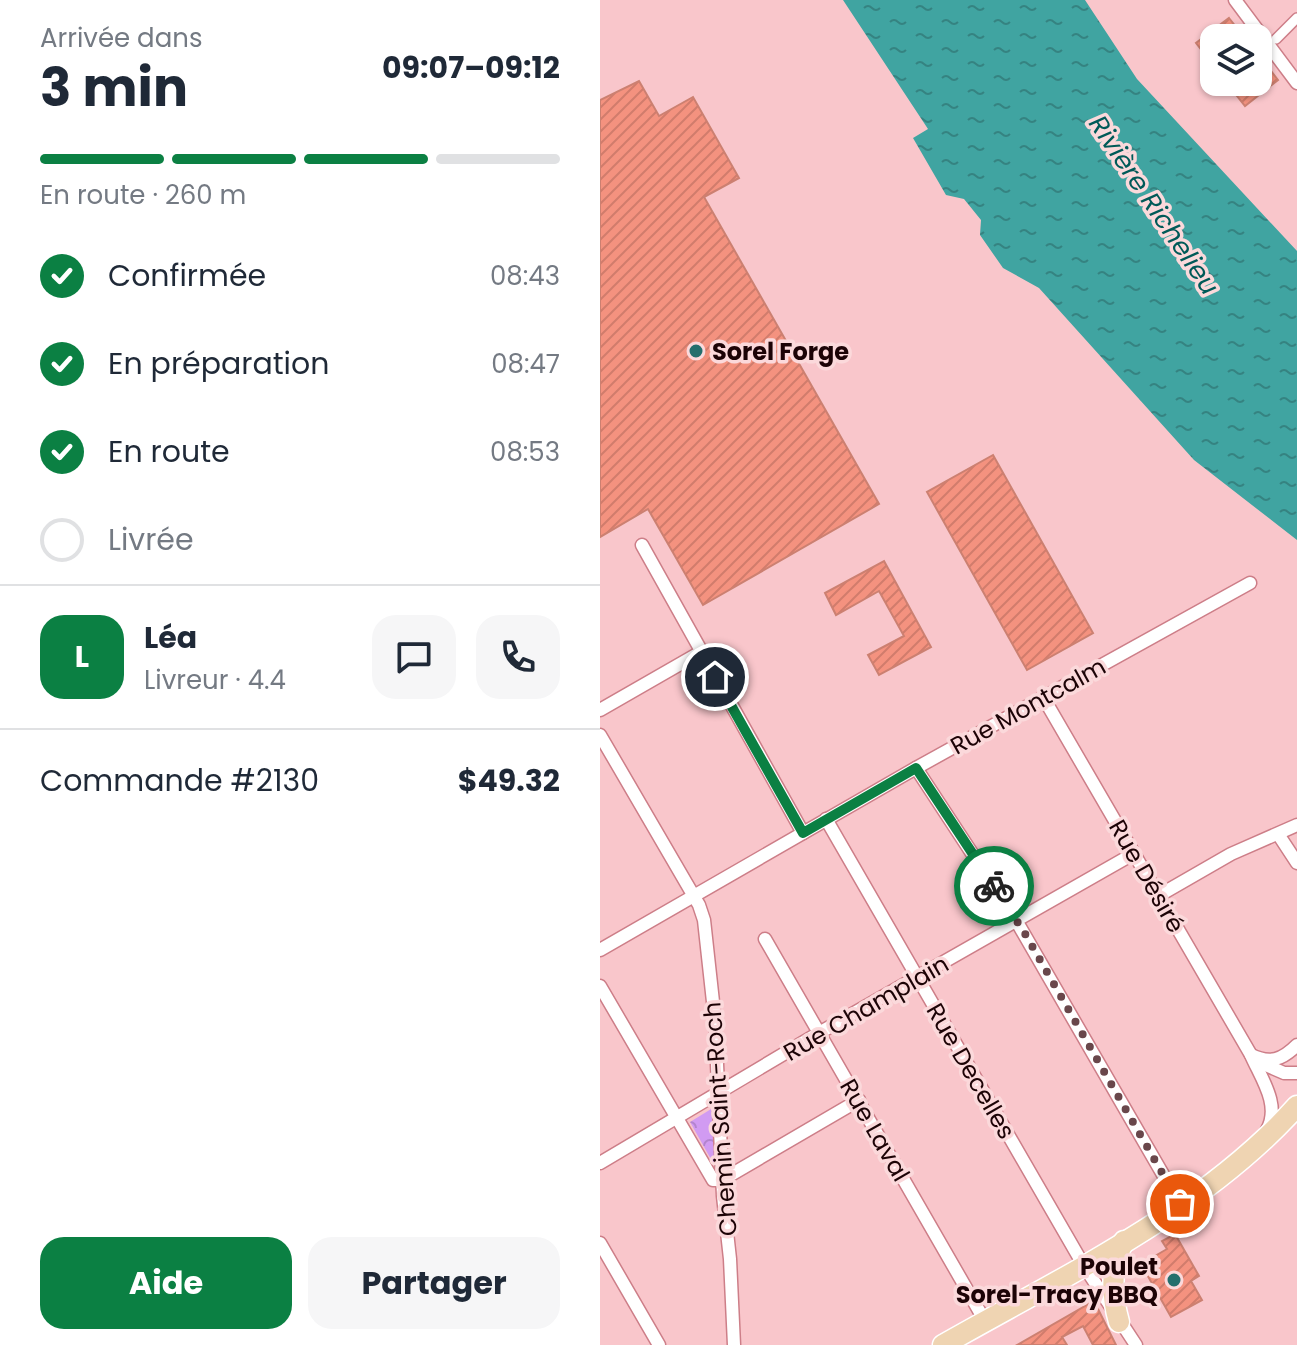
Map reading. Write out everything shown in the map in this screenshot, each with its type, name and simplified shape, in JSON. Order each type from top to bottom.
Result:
[{"type":"main road","points":[[943,1345],[1084,1266],[1180,1204],[1256,1146],[1297,1106]]},
{"type":"main road","points":[[1119,1322],[1114,1304],[1113,1277],[1117,1254],[1124,1241]]},
{"type":"street","points":[[1239,2],[1297,83]]},
{"type":"street","points":[[1276,39],[1297,18]]},
{"type":"street","points":[[642,545],[803,833]]},
{"type":"street","name":"Rue Montcalm","points":[[600,950],[916,768],[1250,583]]},
{"type":"street","points":[[600,710],[701,652]]},
{"type":"street","name":"Rue Désiré","points":[[1043,697],[1251,1055],[1273,1106],[1271,1122],[1256,1146]]},
{"type":"street","name":"Chemin Saint-Roch","points":[[600,735],[694,896],[704,920],[715,1020],[734,1345]]},
{"type":"street","points":[[916,768],[1017,922],[1180,1204]]},
{"type":"street","name":"Rue Decelles","points":[[826,819],[1084,1266],[1119,1322],[1139,1345]]},
{"type":"street","points":[[1158,896],[1231,854],[1297,825]]},
{"type":"street","points":[[1278,834],[1297,863]]},
{"type":"street","name":"Rue Champlain","points":[[600,1163],[819,1033],[1133,854]]},
{"type":"street","name":"Rue Laval","points":[[765,939],[985,1321]]},
{"type":"street","points":[[600,986],[709,1176],[716,1181],[859,1100]]},
{"type":"street","points":[[1251,1055],[1266,1061],[1274,1060],[1283,1057],[1297,1045]]},
{"type":"street","points":[[1251,1055],[1266,1067],[1284,1073],[1297,1073]]},
{"type":"street","points":[[1277,1128],[1297,1117]]},
{"type":"street","points":[[600,1243],[659,1345]]},
{"type":"street","name":"Rue Decelles","points":[[1119,1322],[1127,1345]]},
{"type":"green space","points":[[716,1106],[717,1170],[690,1122]]},
{"type":"water","name":"Rivière Richelieu","points":[[843,0],[1085,0],[1137,79],[1297,251],[1297,540],[1194,460],[1039,288],[1003,268],[980,235],[981,220],[964,199],[946,195],[913,138],[928,129]]},
{"type":"building","name":"Sorel Forge","points":[[639,81],[659,116],[693,97],[739,178],[704,197],[879,504],[703,605],[648,509],[600,537],[600,100]]},
{"type":"building","points":[[1237,96],[1258,96],[1245,106]]},
{"type":"building","points":[[993,455],[1093,633],[1027,670],[927,492]]},
{"type":"building","points":[[884,561],[931,647],[879,675],[868,655],[904,636],[879,591],[836,615],[825,593]]},
{"type":"building","points":[[1175,1234],[1199,1276],[1191,1281],[1202,1300],[1171,1317],[1141,1264],[1167,1249],[1162,1241]]},
{"type":"building","points":[[1094,1301],[1116,1345],[1093,1345],[1083,1326],[1062,1337],[1067,1345],[1017,1345]]},
{"type":"way so far","points":[[994,886],[1024,932],[1180,1204]]},
{"type":"place","name":"Sorel Forge","points":[[696,351]]},
{"type":"place","name":"Poulet Sorel-Tracy BBQ","points":[[1174,1280]]},
{"type":"route","points":[[715,677],[803,833],[916,768],[994,886]]}]
